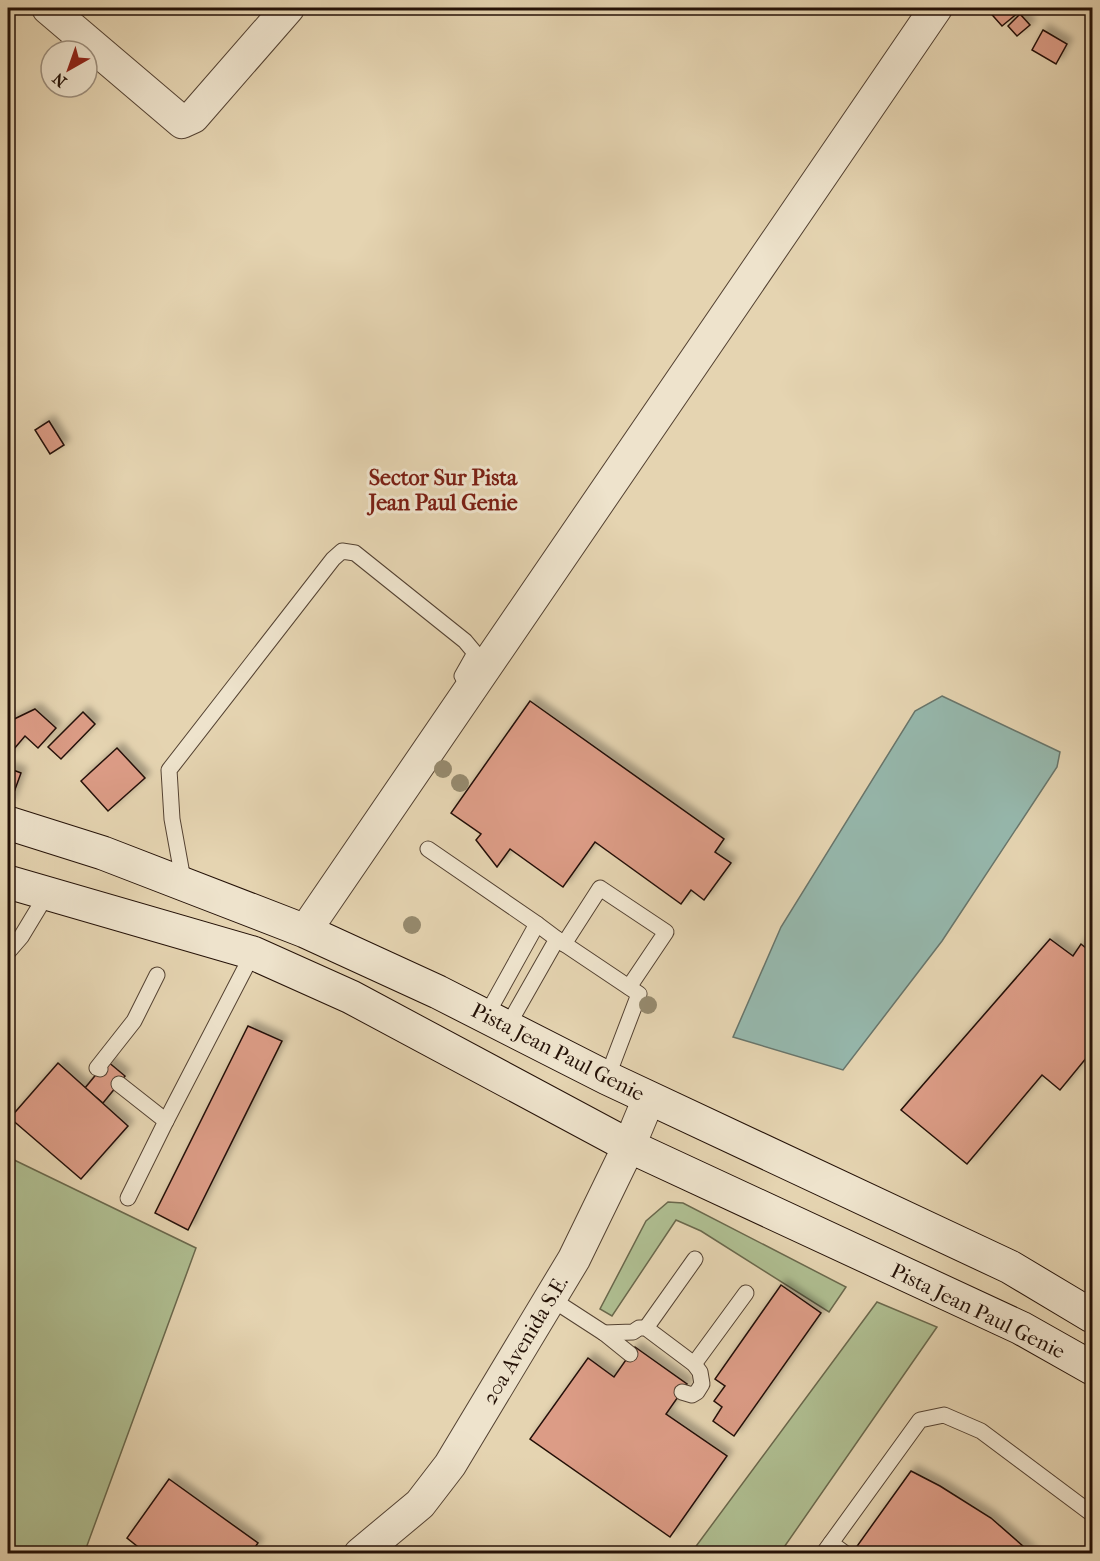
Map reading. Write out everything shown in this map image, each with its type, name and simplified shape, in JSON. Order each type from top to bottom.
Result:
[{"type":"main road","name":"Pista Jean Paul Genie","points":[[8,823],[103,854],[298,928],[438,992],[649,1098],[1010,1267],[1079,1307]]},
{"type":"main road","name":"Pista Jean Paul Genie","points":[[8,882],[253,953],[351,997],[629,1146],[1021,1328],[1092,1368]]},
{"type":"main road","points":[[1079,1307],[1092,1333]]},
{"type":"street","points":[[48,8],[182,122],[193,117],[288,8]]},
{"type":"street","points":[[298,928],[936,8]]},
{"type":"street","name":"20a Avenida S.E.","points":[[360,1554],[420,1504],[450,1465],[574,1258],[629,1146],[649,1098]]},
{"type":"lane","points":[[184,885],[172,819],[169,770],[333,559],[342,551],[355,553],[465,641],[475,653],[467,669],[298,928]]},
{"type":"lane","points":[[428,849],[560,942],[639,994],[607,1078]]},
{"type":"lane","points":[[497,1022],[600,888],[666,932],[629,987]]},
{"type":"lane","points":[[8,952],[21,937],[47,894]]},
{"type":"lane","points":[[497,1022],[537,924]]},
{"type":"lane","points":[[128,1198],[253,953]]},
{"type":"lane","points":[[100,1069],[98,1068],[145,1003],[157,975]]},
{"type":"lane","points":[[119,1084],[166,1121]]},
{"type":"lane","points":[[646,1329],[695,1259]]},
{"type":"lane","points":[[694,1365],[746,1293]]},
{"type":"lane","points":[[550,1298],[630,1354]]},
{"type":"lane","points":[[603,1334],[633,1332],[639,1328],[646,1329],[700,1372],[702,1384],[697,1392],[692,1395],[682,1392]]},
{"type":"lane","points":[[846,1554],[827,1548],[920,1420],[944,1415],[981,1431],[1092,1514]]},
{"type":"green space","points":[[8,1157],[196,1248],[85,1551],[76,1553],[8,1553]]},
{"type":"green space","points":[[668,1202],[683,1203],[846,1287],[829,1312],[701,1231],[676,1220],[612,1316],[600,1309],[646,1221]]},
{"type":"green space","points":[[877,1302],[937,1327],[780,1553],[691,1553]]},
{"type":"water","points":[[942,696],[1060,752],[1057,767],[942,941],[843,1070],[733,1037],[781,927],[915,711]]},
{"type":"building","points":[[986,8],[1016,8],[1019,12],[1002,26]]},
{"type":"building","points":[[1020,14],[1030,25],[1017,36],[1008,26]]},
{"type":"building","points":[[1043,30],[1067,44],[1056,64],[1032,50]]},
{"type":"building","points":[[49,421],[64,445],[50,454],[35,430]]},
{"type":"building","points":[[530,701],[724,839],[715,852],[731,863],[704,900],[691,890],[681,904],[595,842],[563,887],[510,849],[497,867],[476,840],[481,834],[451,813]]},
{"type":"building","points":[[35,709],[56,728],[38,748],[25,736],[8,756],[8,722]]},
{"type":"building","points":[[83,712],[95,724],[61,759],[48,747]]},
{"type":"building","points":[[117,748],[145,778],[108,811],[81,781]]},
{"type":"building","points":[[8,768],[21,773],[9,806],[8,805]]},
{"type":"building","points":[[1050,939],[1073,956],[1081,944],[1092,953],[1092,1051],[1060,1090],[1042,1075],[967,1164],[901,1110]]},
{"type":"building","points":[[248,1026],[282,1041],[188,1230],[155,1213]]},
{"type":"building","points":[[107,1061],[125,1076],[103,1103],[85,1088]]},
{"type":"building","points":[[58,1063],[128,1126],[81,1179],[10,1118]]},
{"type":"building","points":[[781,1285],[821,1313],[734,1436],[713,1421],[722,1407],[714,1401],[725,1386],[715,1379]]},
{"type":"building","points":[[635,1347],[687,1384],[666,1414],[727,1456],[670,1537],[530,1439],[588,1358],[614,1377]]},
{"type":"building","points":[[911,1471],[991,1518],[1032,1554],[861,1554],[855,1549]]},
{"type":"building","points":[[169,1479],[258,1543],[250,1554],[147,1554],[127,1538]]},
{"type":"district","name":"Sector Sur Pista Jean Paul Genie","points":[[443,490]]}]
